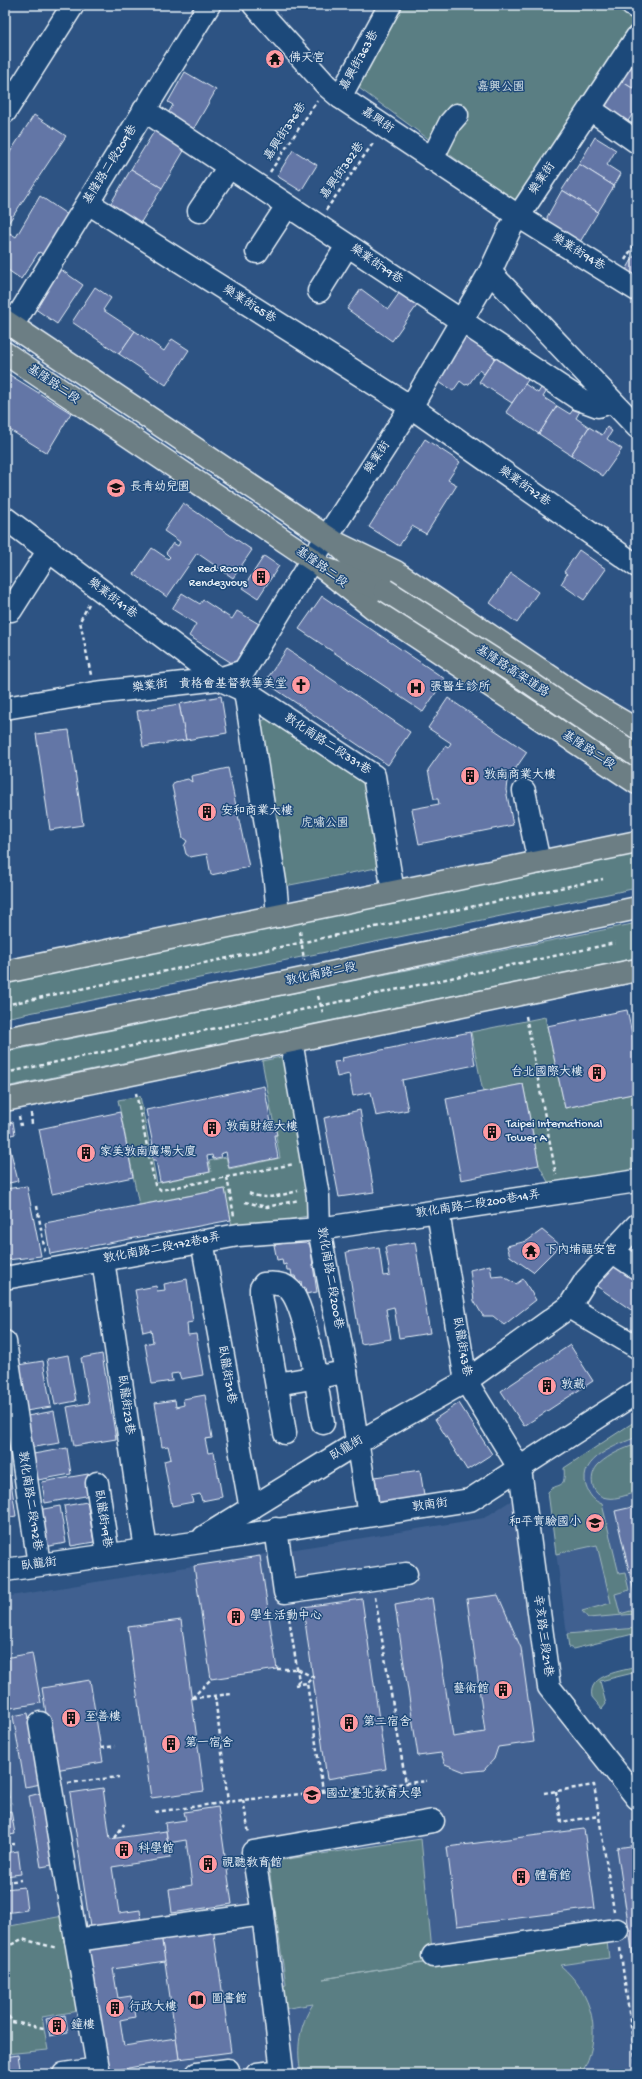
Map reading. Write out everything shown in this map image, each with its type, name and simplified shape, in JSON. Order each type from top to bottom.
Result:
[{"type":"main road","points":[[8,324],[332,539],[396,572],[579,696],[636,727]]},
{"type":"main road","name":"基隆路二段","points":[[5,353],[318,564],[372,607],[555,730],[637,783]]},
{"type":"main road","name":"基隆路高架道路","points":[[332,539],[385,590]]},
{"type":"main road","name":"基隆路高架道路","points":[[318,564],[385,590],[526,680],[637,756]]},
{"type":"main road","points":[[5,972],[637,842]]},
{"type":"main road","name":"敦化南路二段","points":[[5,1039],[298,980],[637,908]]},
{"type":"main road","points":[[5,1100],[637,970]]},
{"type":"street","points":[[5,112],[73,5]]},
{"type":"street","name":"基隆路二段209巷","points":[[8,324],[88,203],[209,5]]},
{"type":"street","name":"嘉興街","points":[[254,5],[334,91],[518,216]]},
{"type":"street","name":"嘉興街363巷","points":[[334,91],[390,5]]},
{"type":"street","points":[[632,5],[637,8]]},
{"type":"street","name":"樂業街","points":[[5,708],[95,693],[219,679],[244,671],[318,564],[490,272],[505,237],[518,216],[637,37]]},
{"type":"street","points":[[590,109],[637,142]]},
{"type":"street","name":"樂業街79巷","points":[[144,110],[579,399],[598,406],[612,402]]},
{"type":"street","points":[[432,159],[450,124],[457,115]]},
{"type":"street","points":[[199,211],[229,167]]},
{"type":"street","name":"樂業街65巷","points":[[88,203],[411,407]]},
{"type":"street","points":[[257,252],[287,206]]},
{"type":"street","name":"樂業街94巷","points":[[518,216],[637,290]]},
{"type":"street","points":[[319,291],[347,246]]},
{"type":"street","points":[[490,272],[637,427]]},
{"type":"street","name":"樂業街72巷","points":[[411,407],[637,566]]},
{"type":"street","name":"樂業街41巷","points":[[5,518],[219,679]]},
{"type":"street","points":[[11,610],[49,550]]},
{"type":"street","name":"敦化南路二段331巷","points":[[219,679],[245,691],[374,776],[393,892]]},
{"type":"street","points":[[245,691],[275,882],[278,916]]},
{"type":"street","points":[[555,730],[579,696]]},
{"type":"street","points":[[524,791],[539,862]]},
{"type":"street","name":"敦化南路二段200巷","points":[[291,1041],[304,1190],[319,1229],[346,1372],[368,1515]]},
{"type":"street","name":"敦化南路二段200巷14弄","points":[[319,1229],[637,1181]]},
{"type":"street","name":"臥龍街43巷","points":[[438,1212],[466,1381],[520,1469]]},
{"type":"street","name":"臥龍街","points":[[5,1570],[194,1543],[357,1443],[466,1381],[569,1307],[586,1280],[637,1225]]},
{"type":"street","name":"敦化南路二段172巷8弄","points":[[5,1278],[238,1234],[319,1229]]},
{"type":"street","name":"臥龍街31巷","points":[[202,1240],[251,1509]]},
{"type":"street","points":[[613,1252],[637,1268]]},
{"type":"street","name":"臥龍街23巷","points":[[103,1260],[146,1550]]},
{"type":"street","points":[[285,1433],[261,1294],[261,1288],[266,1284],[278,1283],[289,1289],[301,1312],[323,1423]]},
{"type":"street","points":[[569,1307],[637,1347]]},
{"type":"street","name":"敦化南路二段172巷","points":[[5,1342],[39,1564]]},
{"type":"street","points":[[277,1384],[346,1372]]},
{"type":"street","name":"敦南街","points":[[194,1543],[470,1500],[637,1392]]},
{"type":"street","name":"辛亥路三段21巷","points":[[520,1469],[549,1687],[637,1798]]},
{"type":"street","name":"臥龍街19巷","points":[[97,1483],[108,1555]]},
{"type":"street","points":[[276,1530],[286,1592],[406,1574]]},
{"type":"street","points":[[40,1723],[77,1949],[99,2071],[64,2074]]},
{"type":"street","points":[[257,2074],[282,2071],[263,1914],[253,1852],[433,1821]]},
{"type":"street","points":[[77,1949],[127,1933],[160,1927],[263,1914]]},
{"type":"street","points":[[127,1933],[138,1936],[189,1929]]},
{"type":"street","points":[[433,1956],[617,1930]]},
{"type":"street","points":[[197,2074],[228,2070]]},
{"type":"path","name":"嘉興街376巷","points":[[260,188],[334,91]]},
{"type":"path","name":"嘉興街382巷","points":[[316,225],[385,127]]},
{"type":"path","points":[[616,276],[637,240]]},
{"type":"path","points":[[95,693],[80,621],[98,589]]},
{"type":"path","points":[[5,1005],[603,879]]},
{"type":"path","points":[[299,926],[302,953]]},
{"type":"path","points":[[5,1073],[615,944]]},
{"type":"path","points":[[317,992],[324,1016]]},
{"type":"path","points":[[526,1016],[560,1193]]},
{"type":"path","points":[[132,1074],[155,1185],[161,1190],[301,1164]]},
{"type":"path","points":[[227,1177],[238,1234]]},
{"type":"path","points":[[249,1193],[259,1198],[267,1198],[304,1190]]},
{"type":"path","points":[[246,1202],[267,1207],[304,1190]]},
{"type":"path","points":[[302,1204],[304,1190]]},
{"type":"path","points":[[38,1206],[48,1270]]},
{"type":"path","points":[[373,1579],[406,1784]]},
{"type":"path","points":[[277,1669],[297,1669],[313,1677],[306,1683],[295,1685],[299,1681],[297,1669],[286,1592]]},
{"type":"path","points":[[211,1679],[192,1698],[232,1694]]},
{"type":"path","points":[[306,1683],[323,1791]]},
{"type":"path","points":[[215,1696],[228,1802]]},
{"type":"path","points":[[101,1748],[115,1746]]},
{"type":"path","points":[[50,1785],[118,1777]]},
{"type":"path","points":[[155,1812],[243,1800],[427,1781]]},
{"type":"path","points":[[544,1793],[594,1785],[637,2070]]},
{"type":"path","points":[[556,1791],[561,1822],[599,1816]]},
{"type":"path","points":[[243,1800],[253,1852]]},
{"type":"path","points":[[5,1805],[12,1803]]},
{"type":"path","points":[[115,1838],[124,1824]]},
{"type":"path","points":[[5,1845],[15,1844]]},
{"type":"path","points":[[5,1882],[21,1880]]},
{"type":"path","points":[[5,1948],[22,1939],[58,1948],[77,1949]]},
{"type":"path","points":[[5,2010],[12,2022],[44,2028]]},
{"type":"shaded area","name":"和平實驗國小","points":[[637,1420],[637,1628],[567,1634],[548,1492],[551,1488],[561,1486],[564,1481],[564,1468]]},
{"type":"shaded area","name":"國立臺北教育大學","points":[[512,1500],[540,1696],[637,1818],[637,2074],[5,2074],[5,1597],[484,1518]]},
{"type":"green space","name":"嘉興公園","points":[[394,5],[625,5],[637,14],[637,27],[524,209],[348,80]]},
{"type":"green space","name":"虎嘯公園","points":[[272,716],[368,781],[381,867],[285,886],[260,722]]},
{"type":"green space","points":[[637,853],[637,888],[5,1018],[5,981]]},
{"type":"green space","points":[[637,923],[637,958],[5,1087],[5,1052]]},
{"type":"green space","points":[[545,1017],[565,1108],[637,1093],[637,1169],[549,1184],[539,1165],[523,1084],[483,1092],[471,1032]]},
{"type":"green space","points":[[290,1055],[318,1214],[233,1230],[224,1189],[139,1205],[118,1100],[140,1096],[157,1183],[211,1172],[209,1161],[226,1157],[229,1169],[280,1158],[262,1061]]},
{"type":"green space","points":[[637,1420],[637,1437],[619,1444],[593,1460],[585,1476],[586,1486],[592,1497],[602,1504],[619,1574],[625,1573],[629,1590],[615,1594],[620,1614],[634,1610],[635,1614],[588,1618],[582,1611],[611,1603],[597,1545],[556,1554],[548,1492],[560,1485],[564,1480],[564,1468]]},
{"type":"green space","points":[[637,1444],[637,1492],[618,1498],[607,1498],[597,1493],[592,1484],[595,1468],[603,1460]]},
{"type":"green space","points":[[637,1628],[637,1633],[573,1649],[569,1647],[567,1634]]},
{"type":"green space","points":[[637,1667],[637,1672],[600,1681],[606,1704],[602,1709],[592,1697],[592,1689],[595,1683],[600,1678],[607,1675]]},
{"type":"green space","points":[[421,1839],[433,1961],[323,1979],[606,1934],[609,1958],[560,1965],[580,1988],[592,2016],[592,2045],[588,2060],[581,2074],[301,2074],[299,2055],[300,2038],[308,2012],[313,2004],[283,2009],[280,1986],[286,1985],[268,1862]]},
{"type":"green space","points":[[68,1915],[84,2010],[42,2017],[48,2050],[5,2054],[5,1927]]},
{"type":"building","points":[[637,56],[637,91],[621,81]]},
{"type":"building","points":[[185,72],[216,90],[193,130],[167,115],[173,105],[168,102]]},
{"type":"building","points":[[621,81],[637,91],[637,107],[623,129],[601,114]]},
{"type":"building","points":[[34,115],[66,136],[5,228],[5,160]]},
{"type":"building","points":[[637,115],[637,132],[629,127]]},
{"type":"building","points":[[155,130],[185,149],[162,188],[131,169]]},
{"type":"building","points":[[595,137],[616,150],[607,165],[621,174],[614,186],[579,164]]},
{"type":"building","points":[[293,150],[317,165],[301,191],[277,176]]},
{"type":"building","points":[[579,164],[614,186],[598,212],[562,190]]},
{"type":"building","points":[[131,169],[162,188],[138,227],[108,208]]},
{"type":"building","points":[[562,190],[598,212],[580,242],[548,223],[547,217]]},
{"type":"building","points":[[40,196],[68,215],[43,254],[39,252],[21,279],[5,268],[5,230],[16,237]]},
{"type":"building","points":[[637,251],[637,280],[622,277]]},
{"type":"building","points":[[60,269],[83,285],[57,324],[34,308]]},
{"type":"building","points":[[95,287],[111,298],[103,310],[135,331],[119,354],[72,322]]},
{"type":"building","points":[[361,289],[388,309],[400,292],[418,304],[392,341],[347,309]]},
{"type":"building","points":[[135,331],[164,351],[172,339],[189,350],[166,385],[119,354]]},
{"type":"building","points":[[465,334],[497,355],[484,374],[479,370],[469,384],[465,385],[460,381],[453,391],[439,382],[444,373],[438,369]]},
{"type":"building","points":[[497,355],[530,377],[512,403],[479,382]]},
{"type":"building","points":[[5,372],[71,413],[47,453],[5,427]]},
{"type":"building","points":[[525,384],[538,393],[543,385],[548,389],[543,397],[557,406],[539,434],[506,412]]},
{"type":"building","points":[[557,406],[570,414],[575,407],[580,411],[576,418],[589,427],[571,455],[539,434]]},
{"type":"building","points":[[589,427],[602,435],[607,427],[612,431],[607,439],[622,449],[603,476],[571,455]]},
{"type":"building","points":[[425,439],[460,462],[448,480],[457,485],[426,534],[412,526],[399,546],[369,527]]},
{"type":"building","points":[[183,503],[252,550],[233,578],[197,553],[167,597],[134,574],[152,548],[168,559],[170,557],[166,553],[173,543],[178,546],[180,542],[164,531]]},
{"type":"building","points":[[579,550],[606,569],[584,600],[561,584],[567,574],[564,572]]},
{"type":"building","name":"Red Room Rendezvous","points":[[264,556],[279,566],[258,598],[243,588]]},
{"type":"building","points":[[511,573],[538,592],[517,623],[490,603]]},
{"type":"building","points":[[182,593],[200,604],[203,600],[232,619],[237,611],[259,624],[235,665],[189,636],[196,624],[172,609]]},
{"type":"building","points":[[322,596],[445,679],[423,712],[299,629]]},
{"type":"building","points":[[287,649],[410,732],[388,765],[265,682]]},
{"type":"building","points":[[221,696],[227,733],[186,740],[179,704]]},
{"type":"building","name":"敦南商業大樓","points":[[448,698],[527,752],[507,781],[506,790],[513,825],[419,844],[412,809],[439,804],[438,799],[434,799],[428,770],[445,746],[448,748],[451,743],[428,728]]},
{"type":"building","points":[[179,704],[186,740],[143,747],[137,711]]},
{"type":"building","points":[[69,730],[83,825],[50,830],[36,734]]},
{"type":"building","name":"安和商業大樓","points":[[228,768],[249,867],[211,875],[207,854],[190,857],[186,854],[184,846],[187,841],[183,838],[172,786],[175,782],[188,779],[192,782],[191,776]]},
{"type":"building","name":"台北國際大樓","points":[[627,1010],[637,1057],[637,1093],[565,1108],[547,1026]]},
{"type":"building","points":[[470,1032],[475,1065],[402,1080],[408,1110],[376,1116],[371,1092],[353,1096],[349,1074],[337,1077],[334,1062],[343,1061],[342,1058]]},
{"type":"building","name":"Taipei International Tower A","points":[[523,1084],[539,1165],[461,1180],[446,1099]]},
{"type":"building","name":"敦南財經大樓","points":[[264,1086],[271,1122],[274,1121],[277,1135],[274,1135],[278,1158],[229,1168],[226,1152],[220,1154],[221,1157],[213,1159],[212,1155],[207,1156],[210,1172],[160,1182],[156,1160],[153,1160],[150,1146],[153,1145],[146,1110]]},
{"type":"building","points":[[360,1110],[374,1192],[339,1197],[324,1118]]},
{"type":"building","name":"家美敦南廣場大廈","points":[[120,1112],[133,1177],[52,1194],[39,1129]]},
{"type":"building","points":[[13,1122],[15,1134],[7,1136],[18,1181],[5,1184],[5,1124]]},
{"type":"building","points":[[27,1186],[41,1256],[7,1260],[5,1189]]},
{"type":"building","points":[[225,1189],[231,1220],[50,1254],[45,1223]]},
{"type":"building","name":"下內埔福安宮","points":[[542,1230],[560,1245],[533,1272],[510,1256],[507,1246],[527,1241]]},
{"type":"building","points":[[637,1238],[637,1258],[627,1252]]},
{"type":"building","points":[[304,1240],[310,1245],[317,1292],[306,1294],[305,1287],[302,1288],[301,1281],[297,1282],[295,1276],[292,1276],[291,1270],[287,1270],[286,1264],[283,1265],[282,1259],[277,1260],[274,1245]]},
{"type":"building","points":[[415,1242],[430,1333],[399,1338],[394,1307],[386,1309],[391,1339],[361,1344],[346,1252],[379,1247],[383,1276],[390,1275],[385,1247]]},
{"type":"building","points":[[611,1260],[637,1278],[637,1314],[595,1285]]},
{"type":"building","points":[[490,1265],[492,1277],[502,1276],[516,1284],[523,1279],[536,1300],[504,1325],[493,1316],[483,1316],[474,1301],[470,1270]]},
{"type":"building","points":[[187,1279],[193,1322],[187,1323],[188,1335],[196,1334],[203,1375],[181,1379],[179,1373],[171,1374],[172,1381],[152,1384],[145,1344],[153,1342],[151,1330],[143,1332],[135,1290],[156,1286],[157,1291],[165,1290],[164,1284]]},
{"type":"building","name":"敦藏","points":[[570,1345],[593,1381],[524,1426],[501,1391]]},
{"type":"building","points":[[102,1354],[116,1439],[74,1446],[67,1407],[89,1403],[81,1358]]},
{"type":"building","points":[[68,1355],[76,1401],[55,1405],[47,1359]]},
{"type":"building","points":[[43,1361],[51,1407],[26,1411],[18,1365]]},
{"type":"building","points":[[205,1395],[212,1438],[205,1439],[208,1453],[214,1452],[222,1497],[202,1501],[200,1494],[191,1496],[193,1502],[172,1506],[164,1461],[171,1459],[168,1446],[162,1447],[155,1403],[175,1400],[176,1407],[184,1405],[183,1399]]},
{"type":"building","points":[[459,1403],[492,1454],[467,1470],[435,1419]]},
{"type":"building","points":[[54,1411],[60,1443],[28,1448],[22,1417]]},
{"type":"building","points":[[67,1448],[71,1474],[38,1480],[35,1461],[29,1462],[28,1455]]},
{"type":"building","points":[[420,1470],[425,1501],[380,1509],[375,1477]]},
{"type":"building","points":[[88,1474],[91,1495],[45,1503],[42,1482]]},
{"type":"building","points":[[10,1475],[16,1516],[5,1518],[5,1476]]},
{"type":"building","points":[[87,1502],[94,1542],[71,1546],[64,1506]]},
{"type":"building","points":[[60,1506],[66,1543],[44,1547],[38,1510]]},
{"type":"building","points":[[637,1506],[637,1604],[615,1511]]},
{"type":"building","name":"學生活動中心","points":[[260,1556],[277,1669],[211,1679],[194,1566]]},
{"type":"building","name":"藝術館","points":[[498,1595],[521,1648],[534,1742],[498,1747],[494,1759],[484,1770],[465,1772],[445,1764],[441,1753],[418,1756],[395,1605],[432,1598],[453,1737],[485,1732],[467,1599]]},
{"type":"building","name":"第二宿舍","points":[[362,1599],[386,1769],[327,1779],[303,1607]]},
{"type":"building","name":"第一宿舍","points":[[181,1620],[204,1791],[151,1798],[128,1627]]},
{"type":"building","points":[[32,1653],[41,1703],[11,1708],[5,1674],[5,1658]]},
{"type":"building","name":"至善樓","points":[[90,1680],[103,1762],[55,1770],[42,1688]]},
{"type":"building","points":[[28,1713],[41,1784],[25,1787],[13,1716]]},
{"type":"building","points":[[5,1774],[9,1798],[5,1798]]},
{"type":"building","name":"科學館","points":[[103,1788],[110,1839],[166,1831],[170,1858],[112,1867],[119,1913],[140,1910],[141,1919],[90,1927],[70,1793]]},
{"type":"building","points":[[41,1793],[52,1865],[41,1867],[29,1796]]},
{"type":"building","name":"視聽教育館","points":[[218,1807],[232,1904],[172,1913],[169,1889],[192,1885],[186,1840],[168,1843],[165,1823],[186,1820],[184,1812]]},
{"type":"building","points":[[11,1811],[15,1834],[5,1836],[5,1812]]},
{"type":"building","name":"體育館","points":[[584,1829],[595,1908],[457,1926],[447,1847]]},
{"type":"building","points":[[637,1845],[637,1984],[617,1848]]},
{"type":"building","points":[[18,1851],[21,1874],[5,1876],[5,1853]]},
{"type":"building","points":[[24,1887],[27,1910],[5,1913],[5,1889]]},
{"type":"building","name":"圖書館","points":[[213,1927],[231,2052],[179,2059],[161,1935]]},
{"type":"building","name":"行政大樓","points":[[161,1935],[165,1961],[113,1969],[118,1998],[131,1996],[135,2017],[120,2020],[124,2046],[176,2038],[179,2059],[106,2072],[86,1948]]},
{"type":"building","name":"鐘樓","points":[[65,2015],[68,2033],[50,2036],[46,2019]]},
{"type":"building","points":[[18,2055],[21,2074],[5,2074],[5,2057]]},
{"type":"place","name":"佛天宮","points":[[275,59]]},
{"type":"place","name":"長青幼兒園","points":[[116,488]]},
{"type":"place","name":"Red Room Rendezvous","points":[[261,577]]},
{"type":"place","name":"貴格會基督教華美堂","points":[[301,685]]},
{"type":"place","name":"張醫生診所","points":[[416,688]]},
{"type":"place","name":"敦南商業大樓","points":[[470,776]]},
{"type":"place","name":"安和商業大樓","points":[[207,812]]},
{"type":"place","name":"台北國際大樓","points":[[597,1073]]},
{"type":"place","name":"敦南財經大樓","points":[[212,1128]]},
{"type":"place","name":"Taipei International Tower A","points":[[492,1132]]},
{"type":"place","name":"家美敦南廣場大廈","points":[[86,1153]]},
{"type":"place","name":"下內埔福安宮","points":[[531,1251]]},
{"type":"place","name":"敦藏","points":[[547,1386]]},
{"type":"place","name":"和平實驗國小","points":[[595,1523]]},
{"type":"place","name":"學生活動中心","points":[[236,1617]]},
{"type":"place","name":"藝術館","points":[[503,1690]]},
{"type":"place","name":"至善樓","points":[[71,1718]]},
{"type":"place","name":"第二宿舍","points":[[349,1723]]},
{"type":"place","name":"第一宿舍","points":[[171,1744]]},
{"type":"place","name":"國立臺北教育大學","points":[[312,1795]]},
{"type":"place","name":"科學館","points":[[124,1850]]},
{"type":"place","name":"視聽教育館","points":[[208,1864]]},
{"type":"place","name":"體育館","points":[[521,1877]]},
{"type":"place","name":"圖書館","points":[[197,2000]]},
{"type":"place","name":"行政大樓","points":[[115,2008]]},
{"type":"place","name":"鐘樓","points":[[57,2026]]}]
